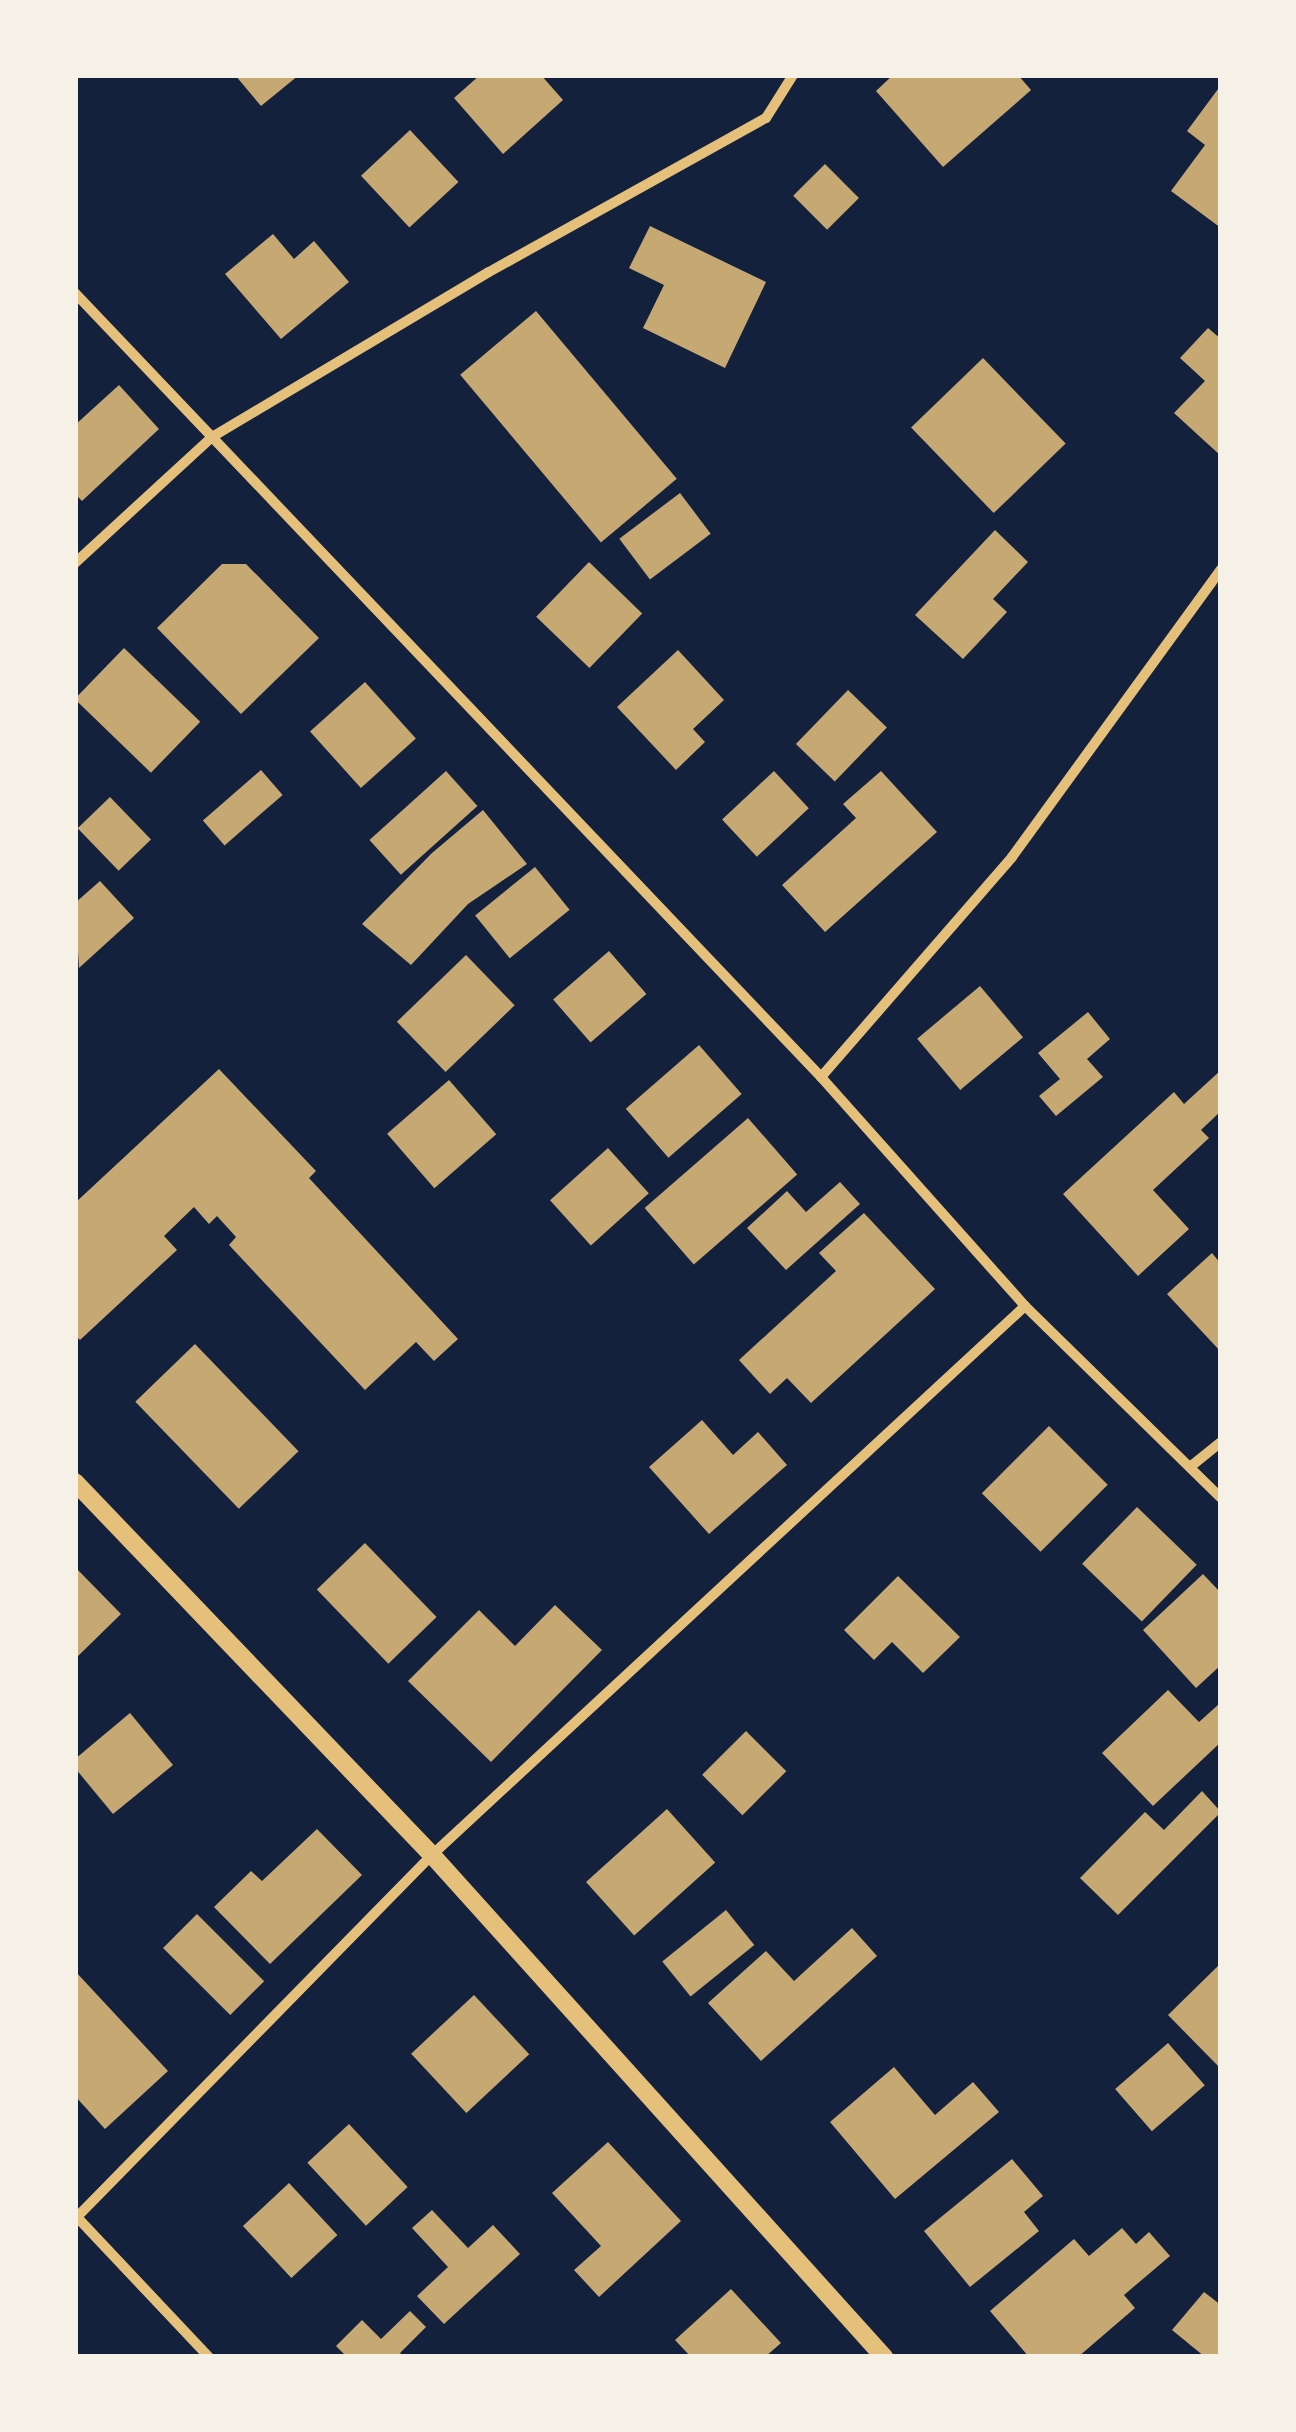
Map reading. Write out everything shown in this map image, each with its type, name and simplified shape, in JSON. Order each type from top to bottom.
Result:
[{"type":"street","points":[[75,563],[212,437],[489,272],[766,118],[793,75]]},
{"type":"street","points":[[75,293],[821,1078],[1025,1306],[1221,1498]]},
{"type":"street","points":[[821,1078],[1012,857],[1221,570]]},
{"type":"street","points":[[209,2357],[76,2217],[432,1855],[1025,1306]]},
{"type":"street","points":[[1190,1468],[1221,1442]]},
{"type":"street","points":[[75,1482],[432,1855],[884,2357]]},
{"type":"building","points":[[235,75],[299,75],[261,106]]},
{"type":"building","points":[[480,75],[541,75],[563,100],[503,154],[454,98]]},
{"type":"building","points":[[893,75],[1018,75],[1031,90],[943,167],[876,91]]},
{"type":"building","points":[[1221,85],[1221,228],[1171,191],[1205,145],[1187,131]]},
{"type":"building","points":[[410,130],[458,182],[409,228],[361,176]]},
{"type":"building","points":[[825,164],[859,198],[827,230],[793,196]]},
{"type":"building","points":[[650,226],[766,282],[725,368],[643,328],[664,285],[629,268]]},
{"type":"building","points":[[273,234],[294,259],[314,241],[349,282],[281,339],[225,274]]},
{"type":"building","points":[[536,311],[677,479],[601,542],[460,375]]},
{"type":"building","points":[[1208,328],[1221,339],[1221,456],[1174,413],[1205,381],[1180,358]]},
{"type":"building","points":[[983,358],[1066,444],[994,513],[911,427]]},
{"type":"building","points":[[119,385],[159,429],[82,501],[75,494],[75,425]]},
{"type":"building","points":[[680,493],[711,534],[650,579],[619,539]]},
{"type":"building","points":[[995,530],[1028,562],[993,599],[1007,612],[963,659],[915,615]]},
{"type":"building","points":[[589,562],[642,613],[589,668],[536,617]]},
{"type":"building","points":[[222,564],[246,564],[319,638],[241,714],[157,628]]},
{"type":"building","points":[[124,648],[200,722],[151,773],[75,699]]},
{"type":"building","points":[[678,650],[724,700],[693,729],[705,742],[676,770],[617,707]]},
{"type":"building","points":[[365,682],[416,738],[361,788],[310,732]]},
{"type":"building","points":[[848,690],[887,728],[835,781],[796,744]]},
{"type":"building","points":[[261,770],[283,795],[225,845],[203,821]]},
{"type":"building","points":[[446,771],[477,806],[401,875],[369,840]]},
{"type":"building","points":[[774,771],[809,808],[757,857],[722,819]]},
{"type":"building","points":[[881,771],[937,832],[825,932],[782,885],[856,818],[843,804]]},
{"type":"building","points":[[110,797],[151,839],[119,871],[78,828]]},
{"type":"building","points":[[483,810],[527,864],[468,904],[411,965],[362,924],[432,853]]},
{"type":"building","points":[[535,867],[570,910],[510,958],[475,915]]},
{"type":"building","points":[[100,881],[134,918],[79,968],[75,903]]},
{"type":"building","points":[[609,951],[646,994],[591,1043],[553,1000]]},
{"type":"building","points":[[466,955],[515,1005],[446,1072],[397,1022]]},
{"type":"building","points":[[980,986],[1023,1037],[960,1090],[917,1039]]},
{"type":"building","points":[[1088,1012],[1110,1039],[1087,1059],[1103,1077],[1056,1116],[1039,1096],[1060,1079],[1038,1053]]},
{"type":"building","points":[[699,1045],[742,1094],[668,1158],[626,1109]]},
{"type":"building","points":[[219,1069],[316,1171],[309,1178],[458,1339],[434,1361],[416,1342],[365,1390],[229,1245],[236,1237],[217,1216],[209,1224],[194,1207],[164,1236],[177,1250],[80,1340],[75,1335],[75,1203]]},
{"type":"building","points":[[1221,1070],[1221,1111],[1201,1130],[1209,1138],[1153,1190],[1189,1229],[1138,1276],[1063,1194],[1174,1092],[1184,1104]]},
{"type":"building","points":[[449,1080],[496,1134],[434,1188],[387,1134]]},
{"type":"building","points":[[748,1118],[797,1175],[694,1264],[645,1208]]},
{"type":"building","points":[[608,1148],[649,1193],[591,1246],[550,1200]]},
{"type":"building","points":[[840,1182],[860,1204],[786,1270],[747,1228],[787,1191],[806,1212]]},
{"type":"building","points":[[864,1213],[935,1289],[811,1403],[787,1378],[770,1394],[739,1360],[836,1271],[819,1253]]},
{"type":"building","points":[[1212,1253],[1221,1264],[1221,1352],[1167,1294]]},
{"type":"building","points":[[195,1344],[299,1451],[239,1509],[135,1402]]},
{"type":"building","points":[[702,1420],[733,1455],[758,1432],[787,1465],[709,1534],[649,1467]]},
{"type":"building","points":[[1049,1426],[1108,1485],[1041,1552],[982,1493]]},
{"type":"building","points":[[1137,1507],[1197,1565],[1142,1621],[1082,1564]]},
{"type":"building","points":[[365,1543],[437,1617],[388,1664],[317,1590]]},
{"type":"building","points":[[75,1567],[121,1614],[75,1659]]},
{"type":"building","points":[[1203,1574],[1221,1593],[1221,1665],[1196,1688],[1143,1630]]},
{"type":"building","points":[[898,1576],[960,1637],[923,1673],[892,1642],[874,1660],[844,1630]]},
{"type":"building","points":[[555,1605],[602,1650],[491,1762],[408,1681],[479,1610],[515,1646]]},
{"type":"building","points":[[1168,1690],[1199,1722],[1219,1704],[1221,1742],[1153,1806],[1102,1753]]},
{"type":"building","points":[[130,1713],[173,1765],[113,1814],[75,1768],[75,1759]]},
{"type":"building","points":[[746,1731],[786,1771],[742,1815],[702,1775]]},
{"type":"building","points":[[1202,1791],[1221,1812],[1118,1915],[1080,1878],[1145,1812],[1164,1830]]},
{"type":"building","points":[[667,1809],[715,1863],[634,1935],[586,1882]]},
{"type":"building","points":[[317,1829],[362,1875],[270,1964],[214,1907],[251,1871],[262,1881]]},
{"type":"building","points":[[726,1910],[754,1945],[691,1997],[662,1962]]},
{"type":"building","points":[[197,1914],[264,1981],[230,2015],[163,1948]]},
{"type":"building","points":[[852,1928],[877,1956],[761,2061],[708,2003],[766,1951],[794,1981]]},
{"type":"building","points":[[1221,1963],[1221,2069],[1168,2015]]},
{"type":"building","points":[[75,1971],[168,2071],[105,2129],[75,2096]]},
{"type":"building","points":[[474,1995],[529,2054],[466,2113],[411,2054]]},
{"type":"building","points":[[1168,2043],[1205,2085],[1152,2131],[1115,2089]]},
{"type":"building","points":[[894,2067],[935,2115],[973,2082],[999,2112],[895,2199],[830,2122]]},
{"type":"building","points":[[349,2124],[408,2187],[366,2226],[307,2163]]},
{"type":"building","points":[[608,2142],[681,2221],[599,2297],[574,2270],[601,2246],[552,2193]]},
{"type":"building","points":[[1012,2159],[1043,2196],[1024,2212],[1039,2231],[970,2287],[924,2231]]},
{"type":"building","points":[[289,2183],[337,2235],[291,2278],[243,2226]]},
{"type":"building","points":[[432,2210],[468,2248],[493,2225],[520,2254],[444,2324],[417,2296],[448,2267],[412,2228]]},
{"type":"building","points":[[1122,2228],[1136,2244],[1149,2232],[1170,2256],[1124,2295],[1135,2308],[1078,2357],[1029,2357],[990,2311],[1074,2239],[1089,2256]]},
{"type":"building","points":[[731,2289],[781,2343],[765,2357],[691,2357],[675,2340]]},
{"type":"building","points":[[1204,2292],[1221,2305],[1221,2357],[1205,2357],[1172,2330]]},
{"type":"building","points":[[410,2311],[426,2327],[400,2353],[404,2357],[347,2357],[336,2346],[362,2320],[381,2339]]}]
